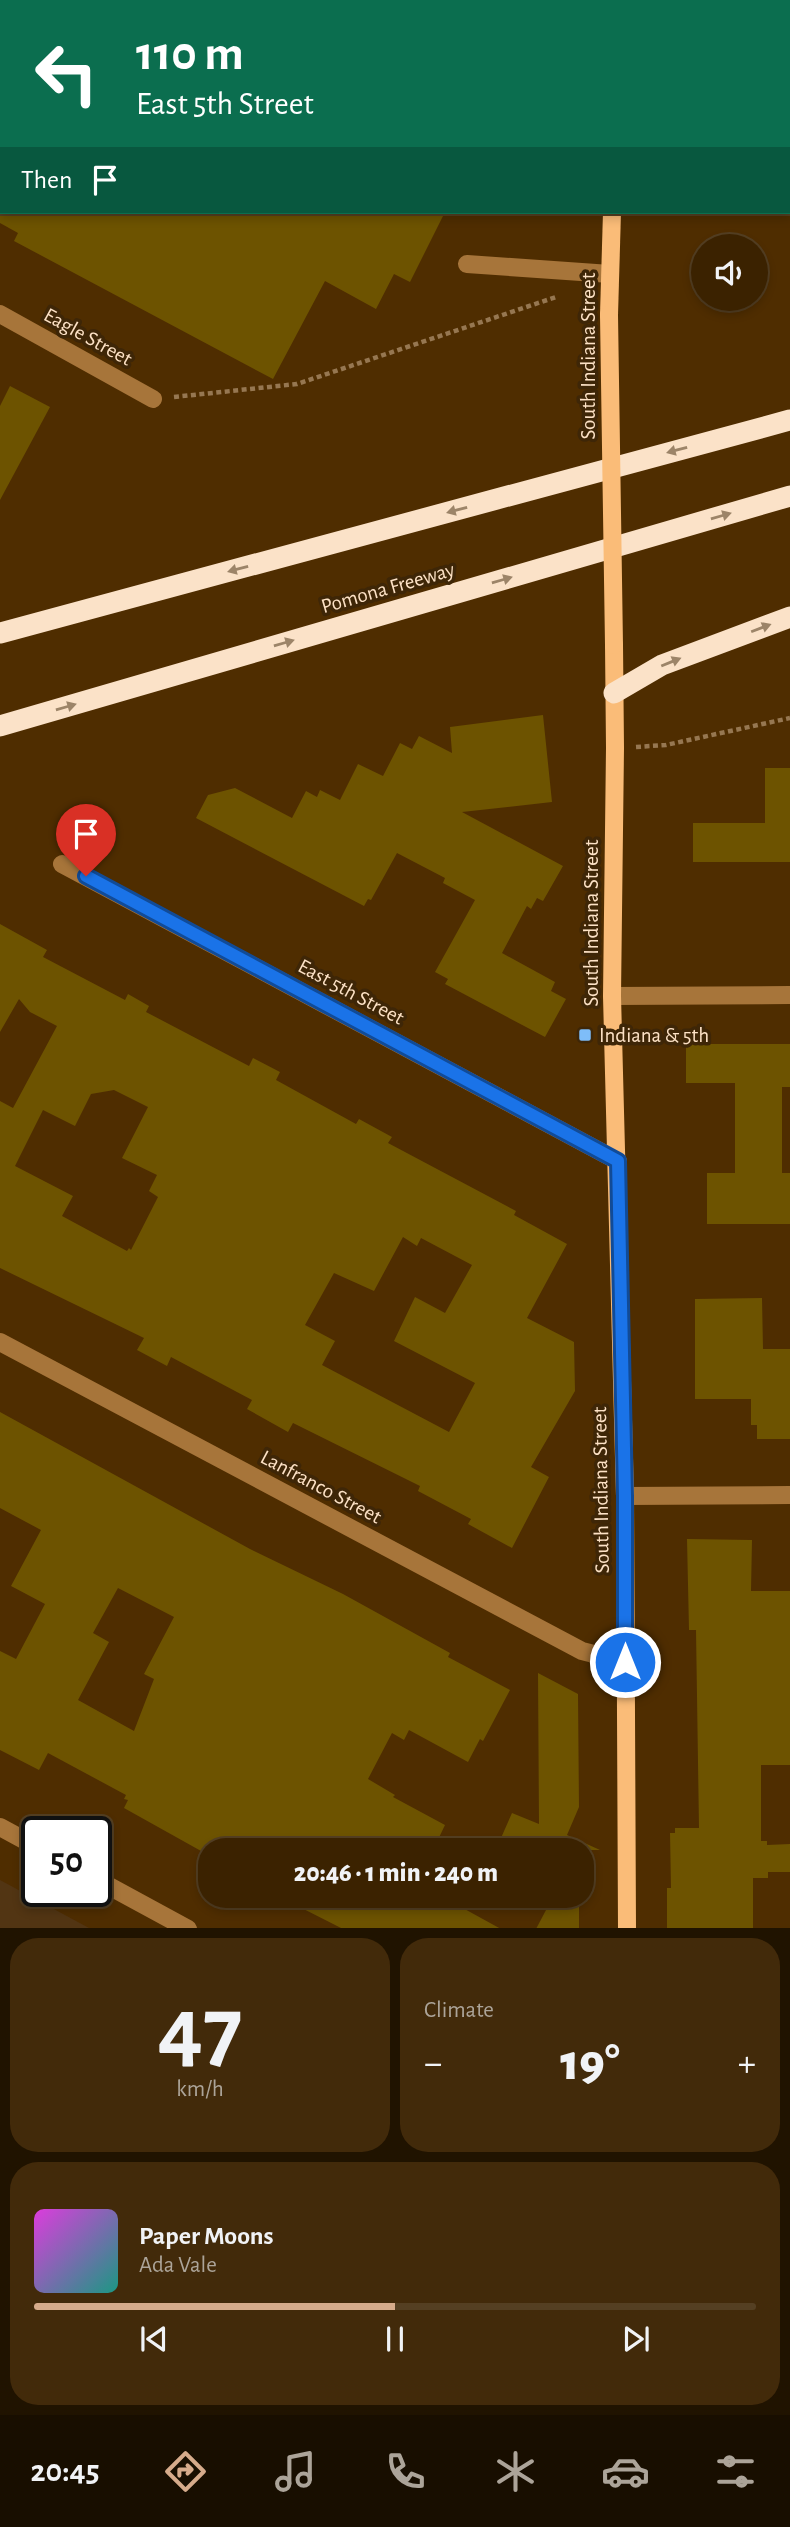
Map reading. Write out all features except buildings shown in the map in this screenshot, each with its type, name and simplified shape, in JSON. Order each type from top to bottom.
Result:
[{"type":"highway","points":[[0,633],[790,420]]},
{"type":"highway","name":"Pomona Freeway","points":[[0,726],[790,496]]},
{"type":"highway","points":[[614,692],[662,665],[790,617]]},
{"type":"main road","name":"South Indiana Street","points":[[612,214],[609,315],[614,646],[612,996],[625,1496],[627,1928]]},
{"type":"street","points":[[467,264],[610,274]]},
{"type":"street","name":"Eagle Street","points":[[0,314],[153,399]]},
{"type":"street","name":"East 5th Street","points":[[62,864],[618,1161]]},
{"type":"street","points":[[612,996],[790,995]]},
{"type":"street","name":"Lanfranco Street","points":[[0,1342],[582,1651],[625,1662]]},
{"type":"street","points":[[625,1496],[790,1495]]},
{"type":"street","points":[[0,1827],[21,1838]]},
{"type":"street","points":[[112,1888],[188,1928]]},
{"type":"path","points":[[153,399],[297,384],[541,301],[565,297]]},
{"type":"path","points":[[666,745],[790,718]]},
{"type":"shaded area","points":[[0,1880],[21,1891],[21,1907],[50,1907],[89,1928],[0,1928]]},
{"type":"place","name":"Indiana & 5th","points":[[585,1035]]},
{"type":"route","points":[[86,876],[618,1161],[625,1496],[625,1662]]}]
